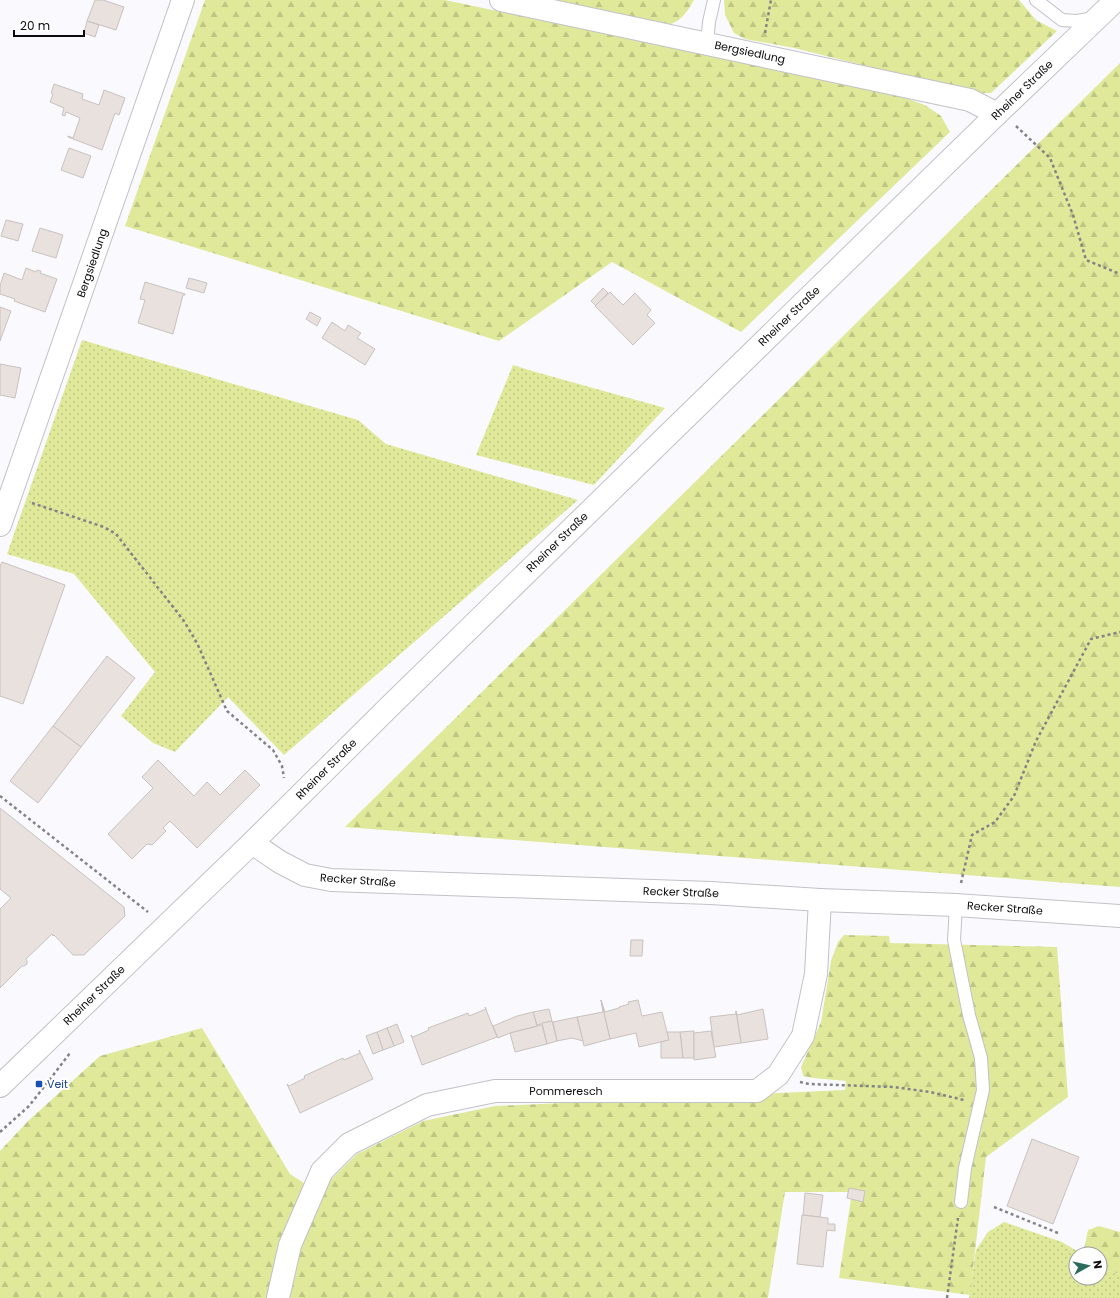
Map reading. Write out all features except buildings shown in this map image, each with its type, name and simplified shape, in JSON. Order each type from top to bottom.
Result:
[{"type":"main road","name":"Bergsiedlung","points":[[0,525],[184,0]]},
{"type":"main road","name":"Bergsiedlung","points":[[501,0],[970,100],[997,114]]},
{"type":"main road","name":"Rheiner Straße","points":[[0,1086],[252,842],[997,114],[1116,0]]},
{"type":"main road","name":"Recker Straße","points":[[252,842],[280,862],[305,875],[330,880],[711,893],[820,900],[956,905],[1120,916]]},
{"type":"main road","name":"Pommeresch","points":[[278,1298],[290,1244],[322,1171],[350,1144],[427,1105],[495,1091],[757,1091],[775,1077],[803,1036],[816,974],[820,900]]},
{"type":"lane","points":[[707,43],[709,22],[714,0]]},
{"type":"lane","points":[[1036,0],[1062,20],[1077,21],[1100,16]]},
{"type":"lane","points":[[956,905],[954,940],[969,1015],[981,1058],[983,1090],[965,1168],[961,1202]]},
{"type":"path","points":[[757,54],[765,32],[771,0]]},
{"type":"path","points":[[997,114],[1016,125],[1050,158],[1073,215],[1086,260],[1120,274]]},
{"type":"path","points":[[10,496],[104,527],[116,534],[184,621],[197,643],[227,711],[273,750],[282,766],[284,781]]},
{"type":"path","points":[[956,905],[972,835],[995,822],[1014,796],[1036,740],[1091,639],[1120,632]]},
{"type":"path","points":[[0,796],[153,916],[158,933]]},
{"type":"path","points":[[775,1077],[809,1084],[894,1087],[930,1092],[980,1103]]},
{"type":"path","points":[[947,1298],[961,1202]]},
{"type":"path","points":[[994,1207],[1058,1233]]},
{"type":"green space","points":[[205,0],[445,0],[897,95],[925,105],[941,116],[950,132],[741,332],[612,262],[499,341],[125,226]]},
{"type":"green space","points":[[534,0],[694,0],[682,18],[674,23],[663,26]]},
{"type":"green space","points":[[724,0],[1019,0],[1036,20],[1057,31],[991,93],[975,93],[794,48],[745,39],[734,33],[725,15]]},
{"type":"green space","points":[[1120,63],[1120,887],[345,827]]},
{"type":"green space","points":[[82,340],[358,420],[386,444],[578,500],[284,755],[228,697],[175,752],[153,743],[121,716],[155,672],[74,574],[7,554]]},
{"type":"green space","points":[[513,365],[665,408],[594,485],[476,455]]},
{"type":"green space","points":[[844,935],[889,936],[890,943],[1057,947],[1068,1097],[986,1157],[970,1295],[839,1278],[852,1192],[785,1192],[768,1298],[283,1298],[317,1193],[357,1154],[423,1121],[495,1106],[845,1090],[846,1081],[803,1076],[801,1067],[821,1022],[831,961],[838,942]]},
{"type":"green space","points":[[202,1028],[290,1174],[310,1187],[271,1298],[0,1298],[0,1151],[28,1121],[100,1056]]},
{"type":"green space","points":[[1004,1222],[1062,1242],[1069,1246],[1068,1286],[1108,1286],[1108,1271],[1120,1274],[1120,1298],[969,1298],[976,1250],[988,1232]]},
{"type":"green space","points":[[1099,1226],[1120,1232],[1120,1274],[1108,1271],[1108,1246],[1085,1246],[1088,1230]]},
{"type":"place","name":"Veit","points":[[39,1084]]}]
